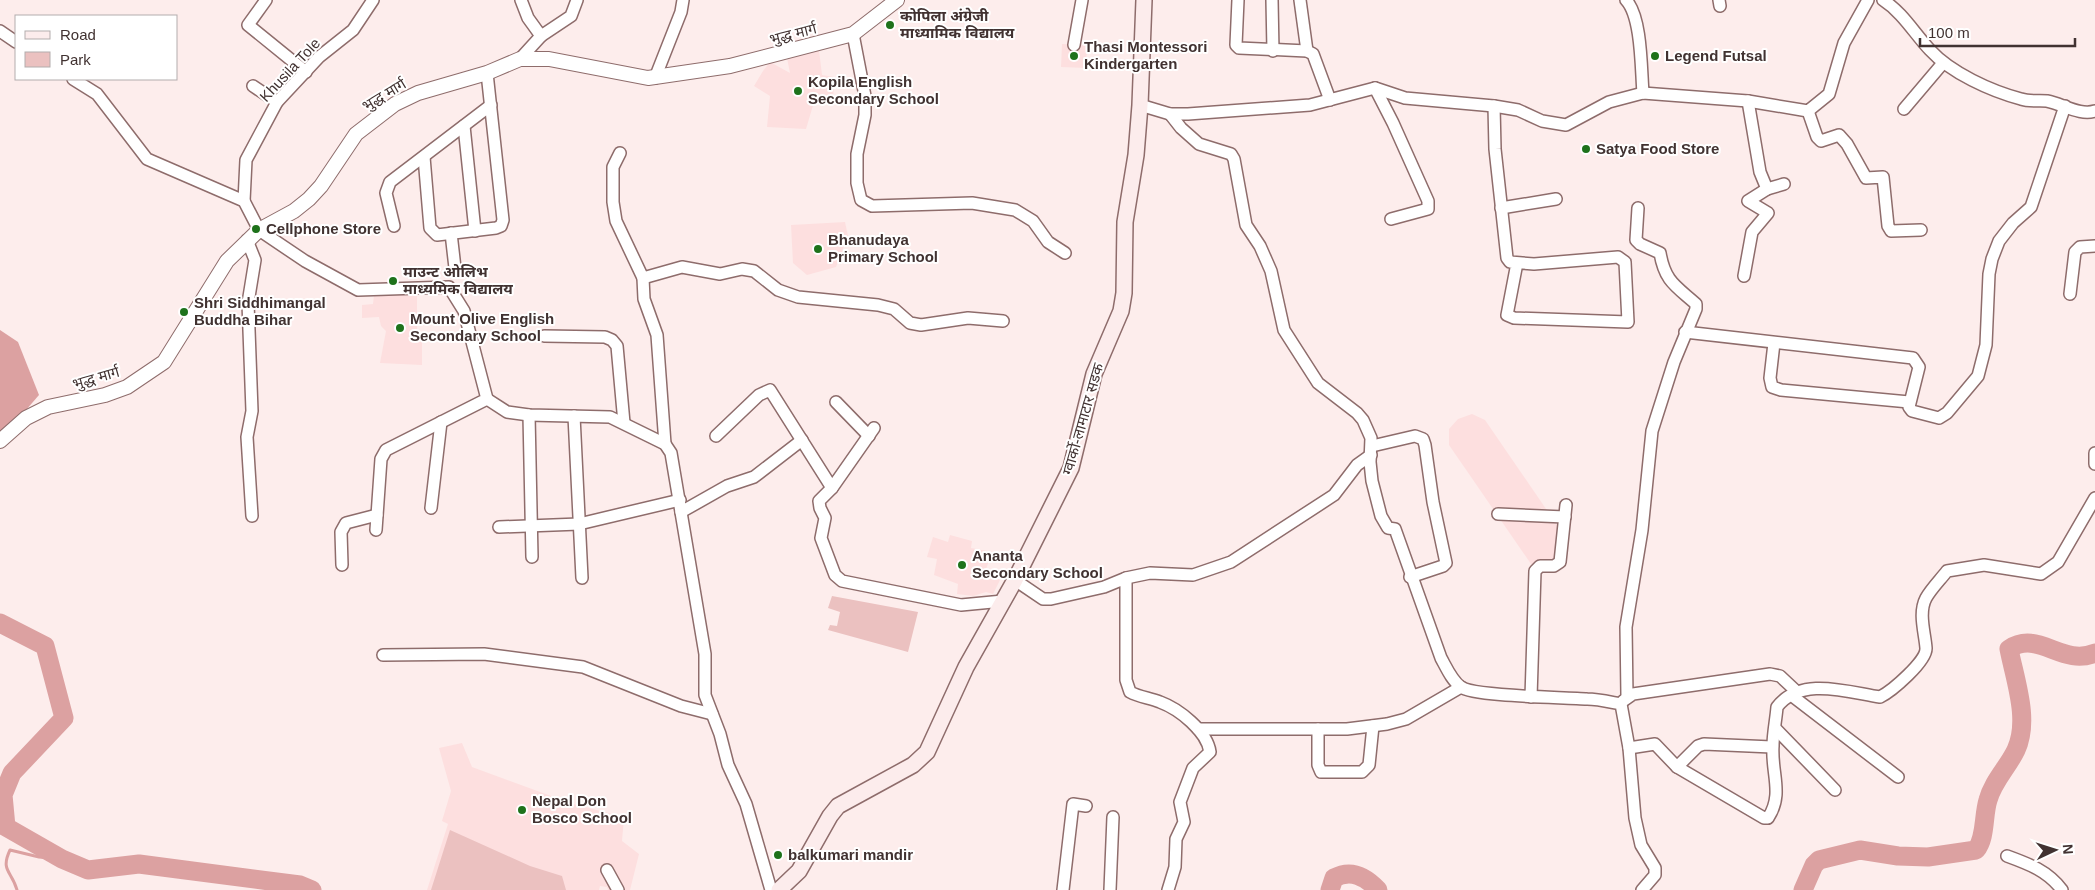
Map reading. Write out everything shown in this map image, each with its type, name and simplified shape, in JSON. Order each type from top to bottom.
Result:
[{"type":"main road","name":"ग्वार्को-लामाटार सडक","points":[[779,890],[802,867],[830,816],[838,806],[913,765],[928,752],[966,668],[1015,580],[1071,468],[1094,374],[1121,311],[1124,293],[1125,222],[1136,155],[1144,0]]},
{"type":"street","points":[[266,0],[248,25],[306,72]]},
{"type":"street","name":"Khusila Tole","points":[[244,201],[246,160],[277,102],[319,57],[353,30],[374,0]]},
{"type":"street","points":[[521,0],[528,18],[541,36]]},
{"type":"street","points":[[520,59],[541,36],[571,16],[577,0]]},
{"type":"street","points":[[655,78],[681,12],[683,0]]},
{"type":"street","name":"भुद्ध मार्ग","points":[[0,441],[26,418],[48,407],[105,395],[126,387],[164,362],[227,261],[259,230],[294,211],[309,199],[321,186],[356,134],[377,115],[418,93],[488,73],[520,59],[549,58],[628,76],[655,78],[730,66],[853,34],[897,0]]},
{"type":"street","points":[[1074,45],[1082,0]]},
{"type":"street","points":[[1238,0],[1236,45],[1244,50],[1308,51],[1313,54],[1330,100]]},
{"type":"street","points":[[1272,0],[1273,50]]},
{"type":"street","points":[[1300,0],[1308,51]]},
{"type":"street","points":[[1626,0],[1631,6],[1636,21],[1643,93]]},
{"type":"street","points":[[1140,105],[1170,114],[1310,105],[1375,88],[1404,98],[1518,110],[1542,121],[1566,125],[1609,102],[1643,93],[1748,101],[1808,111],[1829,94],[1844,43],[1868,0]]},
{"type":"street","points":[[1883,0],[1901,14],[1929,50],[1943,63],[1965,77],[2021,100],[2046,101],[2086,114],[2095,111]]},
{"type":"street","points":[[0,31],[15,41]]},
{"type":"street","points":[[853,34],[865,96],[865,116],[857,154],[856,183],[861,200],[872,206],[972,204],[1015,210],[1033,221],[1048,242],[1065,253]]},
{"type":"street","points":[[1904,109],[1943,63]]},
{"type":"street","points":[[424,157],[430,228],[437,235],[501,226],[503,220],[488,73]]},
{"type":"street","points":[[76,80],[97,94],[147,159],[244,201],[259,230],[305,261],[358,290],[449,287],[464,311],[487,399],[507,412],[529,415],[610,417],[665,444],[675,464],[681,512],[705,654],[705,694],[720,734],[728,765],[746,804],[770,890]]},
{"type":"street","points":[[253,86],[277,102]]},
{"type":"street","points":[[1375,88],[1428,201],[1428,208],[1422,212],[1391,219]]},
{"type":"street","points":[[1748,101],[1760,172],[1767,189]]},
{"type":"street","points":[[394,226],[387,187],[390,182],[491,105]]},
{"type":"street","points":[[1494,106],[1495,149],[1507,258],[1510,262],[1534,264],[1618,257],[1625,262],[1628,322],[1514,318],[1507,315],[1517,263]]},
{"type":"street","points":[[1685,332],[1913,358],[1919,367],[1909,402],[1912,411],[1939,418],[1947,413],[1978,376],[1986,345],[1989,274],[1992,260],[1999,241],[2013,223],[2031,208],[2065,106]]},
{"type":"street","points":[[1808,111],[1818,137],[1821,140],[1838,134],[1847,144],[1866,178],[1883,177],[1888,226],[1891,231],[1921,230]]},
{"type":"street","points":[[1170,114],[1181,128],[1199,144],[1231,154],[1234,159],[1246,225],[1260,246],[1271,271],[1278,294],[1280,317],[1288,340],[1318,383],[1357,413],[1363,420],[1371,450],[1372,480],[1380,516],[1388,528],[1395,529],[1410,576],[1441,658],[1461,687]]},
{"type":"street","points":[[464,126],[475,231]]},
{"type":"street","points":[[620,154],[613,167],[613,202],[616,221],[643,278],[644,299],[657,335],[665,444]]},
{"type":"street","points":[[1744,276],[1752,232],[1768,213],[1748,201],[1767,189],[1784,184]]},
{"type":"street","points":[[1501,208],[1556,199]]},
{"type":"street","points":[[1638,208],[1636,240],[1640,244],[1660,253],[1662,270],[1668,280],[1696,304],[1696,309],[1685,332],[1652,431],[1642,530],[1626,627],[1624,700],[1634,818],[1641,845],[1655,868],[1655,875],[1642,890]]},
{"type":"street","points":[[452,233],[455,268]]},
{"type":"street","points":[[247,240],[254,260],[248,303],[252,402],[247,436],[252,516]]},
{"type":"street","points":[[2070,294],[2075,252],[2080,247],[2095,246]]},
{"type":"street","points":[[643,278],[682,267],[720,274],[742,269],[754,271],[778,290],[798,297],[878,305],[894,309],[910,323],[921,325],[968,318],[1003,321]]},
{"type":"street","points":[[544,336],[605,337],[612,340],[617,346],[624,423]]},
{"type":"street","points":[[1774,343],[1770,378],[1772,387],[1781,390],[1909,402]]},
{"type":"street","points":[[716,436],[759,395],[770,390],[832,488]]},
{"type":"street","points":[[376,530],[381,459],[386,450],[487,399]]},
{"type":"street","points":[[836,402],[872,432],[832,488],[820,501],[820,508],[826,518],[821,538],[835,575],[842,581],[961,605],[1003,602]]},
{"type":"street","points":[[529,415],[532,556]]},
{"type":"street","points":[[574,416],[582,578]]},
{"type":"street","points":[[431,508],[441,422]]},
{"type":"street","points":[[1015,580],[1043,598],[1051,599],[1104,587],[1126,578],[1150,573],[1193,575],[1231,562],[1334,495],[1371,450],[1415,436],[1423,439],[1425,445],[1433,502],[1446,563],[1443,566],[1410,576]]},
{"type":"street","points":[[681,512],[727,486],[754,477],[802,440]]},
{"type":"street","points":[[2095,452],[2095,464]]},
{"type":"street","points":[[1628,748],[1655,744],[1677,767],[1764,818],[1768,818],[1776,806],[1777,797],[1772,747],[1777,707],[1794,693],[1818,688],[1880,697],[1888,694],[1923,660],[1926,650],[1922,628],[1925,600],[1947,571],[1984,565],[2041,574],[2058,562],[2095,498]]},
{"type":"street","points":[[499,527],[579,524],[680,500]]},
{"type":"street","points":[[1531,697],[1535,571],[1540,566],[1554,566],[1560,562],[1566,505]]},
{"type":"street","points":[[1498,514],[1565,517]]},
{"type":"street","points":[[342,565],[342,532],[346,523],[377,515]]},
{"type":"street","points":[[1126,578],[1126,680],[1130,692],[1168,705],[1198,729],[1210,752],[1193,768],[1180,802],[1185,816],[1174,846],[1175,867],[1168,890]]},
{"type":"street","points":[[383,655],[484,654],[583,667],[681,706],[712,714]]},
{"type":"street","points":[[1198,729],[1318,729],[1373,726],[1406,719],[1461,687],[1531,697],[1624,700],[1770,674],[1780,676],[1794,693],[1898,777]]},
{"type":"street","points":[[1318,729],[1318,765],[1321,772],[1362,772],[1370,765],[1373,726]]},
{"type":"street","points":[[1775,728],[1836,790]]},
{"type":"street","points":[[1677,767],[1698,746],[1704,744],[1772,747]]},
{"type":"street","points":[[1063,890],[1073,804],[1086,806]]},
{"type":"street","points":[[1110,890],[1113,817]]},
{"type":"street","points":[[2007,856],[2037,867],[2056,881],[2062,890]]},
{"type":"street","points":[[608,870],[618,890]]},
{"type":"shaded area","name":"Thasi Montessori Kindergarten","points":[[1062,44],[1087,45],[1086,68],[1061,67]]},
{"type":"shaded area","name":"Kopila English Secondary School","points":[[819,50],[822,75],[834,77],[833,103],[814,102],[806,129],[767,127],[770,96],[754,86],[763,71],[770,62],[790,73],[787,58]]},
{"type":"shaded area","name":"Bhanudaya Primary School","points":[[845,222],[848,236],[836,267],[807,275],[793,263],[791,225]]},
{"type":"shaded area","name":"Mount Olive English Secondary School","points":[[417,294],[417,332],[422,332],[422,365],[380,363],[386,331],[381,326],[379,317],[362,318],[362,305],[373,304],[374,295]]},
{"type":"shaded area","points":[[0,330],[18,342],[39,395],[0,440]]},
{"type":"shaded area","points":[[1472,414],[1485,420],[1566,538],[1558,563],[1537,567],[1531,564],[1449,445],[1449,429],[1458,419]]},
{"type":"shaded area","name":"Ananta Secondary School","points":[[950,535],[972,541],[971,548],[992,552],[985,572],[1000,580],[993,594],[986,592],[973,596],[957,594],[958,584],[934,575],[937,559],[927,557],[933,537],[948,542]]},
{"type":"shaded area","name":"Nepal Don Bosco School","points":[[462,743],[472,767],[573,804],[624,817],[622,841],[639,854],[630,890],[608,890],[607,887],[600,886],[599,890],[427,890],[448,824],[442,821],[451,791],[439,748]]},
{"type":"green space","points":[[832,596],[918,612],[908,652],[828,630],[830,625],[837,626],[840,612],[828,608]]},
{"type":"green space","points":[[450,830],[530,866],[562,876],[566,890],[431,890]]},
{"type":"waterway","points":[[0,623],[45,646],[64,718],[12,773],[3,795],[6,827],[62,859],[88,870],[139,864],[300,885],[312,890]]},
{"type":"waterway","points":[[1803,890],[1814,865],[1819,860],[1860,850],[1898,856],[1928,857],[1976,850],[1983,833],[1986,806],[1990,793],[2016,750],[2022,726],[2018,687],[2009,649],[2020,644],[2030,643],[2072,655],[2083,656],[2095,653]]},
{"type":"waterway","points":[[17,890],[6,862],[10,850],[39,857],[62,859]]},
{"type":"waterway","points":[[1330,890],[1334,878],[1346,874],[1358,875],[1378,890]]},
{"type":"place","name":"कोपिला अंग्रेजी माध्यामिक विद्यालय","points":[[890,25]]},
{"type":"place","name":"Thasi Montessori Kindergarten","points":[[1074,56]]},
{"type":"place","name":"Legend Futsal","points":[[1655,56]]},
{"type":"place","name":"Kopila English Secondary School","points":[[798,91]]},
{"type":"place","name":"Satya Food Store","points":[[1586,149]]},
{"type":"place","name":"Cellphone Store","points":[[256,229]]},
{"type":"place","name":"Bhanudaya Primary School","points":[[818,249]]},
{"type":"place","name":"माउन्ट ओलिभ माध्यमिक विद्यालय","points":[[393,281]]},
{"type":"place","name":"Shri Siddhimangal Buddha Bihar","points":[[184,312]]},
{"type":"place","name":"Mount Olive English Secondary School","points":[[400,328]]},
{"type":"place","name":"Ananta Secondary School","points":[[962,565]]},
{"type":"place","name":"Nepal Don Bosco School","points":[[522,810]]},
{"type":"place","name":"balkumari mandir","points":[[778,855]]}]
